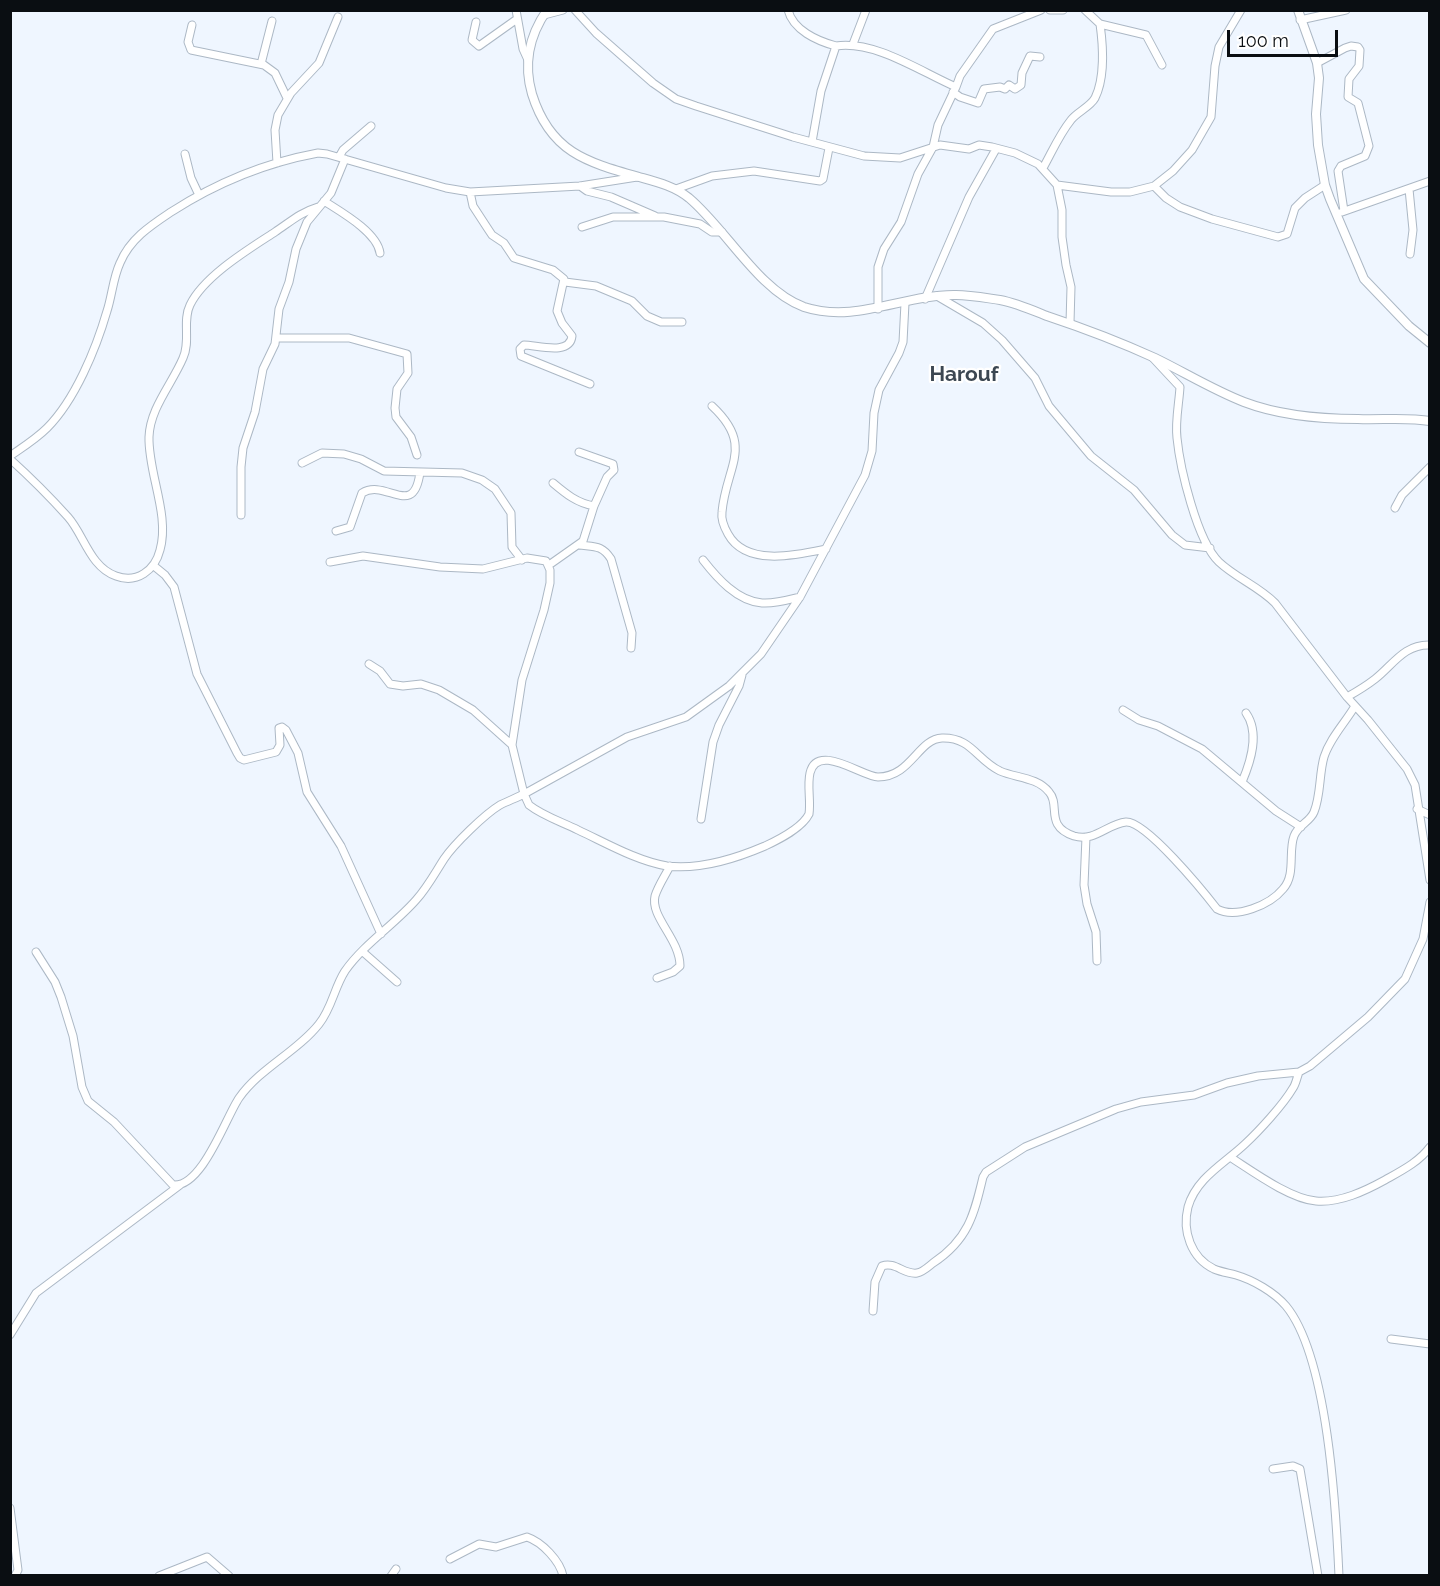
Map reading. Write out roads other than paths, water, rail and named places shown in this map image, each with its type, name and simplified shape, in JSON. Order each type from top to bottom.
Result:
[{"type":"street","points":[[516,10],[523,49],[528,60]]},
{"type":"street","points":[[563,10],[546,13],[531,40],[528,60],[528,75],[534,100],[546,123],[560,142],[567,149],[587,160],[676,189],[690,199],[722,232],[764,280],[790,301],[820,312],[843,313],[878,309],[957,294],[1004,301],[1070,323],[1152,357],[1245,402],[1279,411],[1319,417],[1356,420],[1428,418]]},
{"type":"street","points":[[575,10],[596,33],[653,83],[676,99],[829,148],[864,156],[891,158],[909,156],[933,147],[948,145],[969,148],[979,145],[1015,153],[1030,159],[1043,168],[1058,185],[1062,210],[1062,237],[1071,287],[1070,323]]},
{"type":"street","points":[[788,10],[795,24],[813,36],[836,45],[853,44],[866,47],[907,64],[955,90],[960,97],[978,103],[984,89],[1000,87],[1005,89],[1010,86],[1016,89],[1021,85],[1022,73],[1030,56],[1040,57]]},
{"type":"street","points":[[853,44],[866,10]]},
{"type":"street","points":[[878,309],[878,267],[884,249],[901,222],[918,174],[933,147],[938,124],[960,76],[993,29],[1041,10]]},
{"type":"street","points":[[1050,10],[1063,10]]},
{"type":"street","points":[[1085,10],[1100,24],[1146,35],[1162,64]]},
{"type":"street","points":[[1058,185],[1111,192],[1130,192],[1154,186],[1173,171],[1188,155],[1207,125],[1213,107],[1215,66],[1219,47],[1241,10]]},
{"type":"street","points":[[1298,10],[1317,63],[1319,78],[1316,114],[1318,145],[1325,185],[1341,212],[1364,279],[1409,326],[1430,343]]},
{"type":"street","points":[[1300,20],[1346,10]]},
{"type":"street","points":[[277,163],[276,122],[287,98],[319,63],[338,17]]},
{"type":"street","points":[[476,22],[472,40],[479,46],[517,19]]},
{"type":"street","points":[[261,64],[272,21]]},
{"type":"street","points":[[1043,168],[1072,118],[1095,97],[1103,54],[1100,24]]},
{"type":"street","points":[[192,25],[188,42],[191,50],[261,64],[275,73],[287,98]]},
{"type":"street","points":[[812,142],[821,91],[836,45]]},
{"type":"street","points":[[1317,63],[1351,46],[1358,47],[1361,54],[1359,66],[1349,79],[1348,97],[1358,103],[1369,146],[1365,156],[1341,166],[1338,171],[1341,212]]},
{"type":"street","points":[[241,515],[243,448],[255,412],[263,369],[273,351],[279,309],[289,282],[296,249],[307,222],[331,193],[343,150],[371,126]]},
{"type":"street","points":[[676,189],[712,176],[754,171],[820,182],[823,179],[829,148]]},
{"type":"street","points":[[925,299],[969,198],[996,149]]},
{"type":"street","points":[[318,207],[296,217],[245,251],[214,276],[188,308],[186,352],[161,398],[150,429],[149,448],[162,530],[160,550],[149,572],[140,576],[123,578],[109,573],[90,554],[68,518],[10,457],[47,428],[65,404],[98,339],[119,263],[131,244],[151,225],[199,195],[239,175],[318,153],[446,188],[470,192],[580,186],[638,176]]},
{"type":"street","points":[[185,154],[191,178],[199,195]]},
{"type":"street","points":[[1341,212],[1430,181]]},
{"type":"street","points":[[1154,186],[1180,207],[1212,219],[1278,237],[1287,234],[1295,208],[1305,198],[1325,185]]},
{"type":"street","points":[[580,186],[587,191],[611,196],[657,217]]},
{"type":"street","points":[[1409,189],[1413,230],[1410,254]]},
{"type":"street","points":[[470,192],[473,206],[492,235],[504,243],[517,261],[554,270],[563,276],[565,282],[557,311],[562,323],[572,336],[570,344],[567,347],[558,348],[524,345],[520,347],[520,354],[530,361],[590,384]]},
{"type":"street","points":[[324,201],[370,235],[380,253]]},
{"type":"street","points":[[582,227],[613,217],[657,217],[694,223],[712,232],[722,232]]},
{"type":"street","points":[[565,282],[596,286],[632,301],[647,316],[661,322],[682,322]]},
{"type":"street","points":[[938,296],[983,323],[1002,340],[1035,378],[1049,406],[1092,456],[1134,490],[1172,535],[1185,544],[1210,548]]},
{"type":"street","points":[[10,1335],[36,1293],[193,1175],[208,1156],[246,1088],[295,1048],[318,1025],[326,1015],[346,970],[416,900],[444,858],[498,806],[627,737],[686,717],[741,675],[761,654],[800,597],[859,487],[869,461],[879,390],[900,353],[903,342],[904,303]]},
{"type":"street","points":[[276,338],[349,338],[407,354],[408,373],[397,389],[395,408],[396,417],[411,436],[417,455]]},
{"type":"street","points":[[1152,357],[1180,387],[1177,427],[1180,454],[1192,504],[1210,548],[1219,562],[1266,594],[1275,603],[1347,697],[1407,769],[1414,785],[1430,880]]},
{"type":"street","points":[[712,406],[729,424],[735,442],[735,461],[722,512],[723,523],[729,536],[741,547],[760,555],[787,556],[826,549]]},
{"type":"street","points":[[549,565],[579,545],[586,535],[594,506],[608,477],[614,470],[613,464],[579,452]]},
{"type":"street","points":[[302,463],[322,453],[344,453],[384,471],[462,473],[482,480],[495,489],[511,513],[512,547],[522,560]]},
{"type":"street","points":[[1395,508],[1402,495],[1430,467]]},
{"type":"street","points":[[336,531],[350,527],[362,493],[372,490],[407,496],[414,494],[420,472]]},
{"type":"street","points":[[553,483],[573,499],[594,506]]},
{"type":"street","points":[[579,545],[606,550],[611,559],[632,633],[631,648]]},
{"type":"street","points":[[330,562],[363,556],[440,567],[483,569],[522,560],[540,559],[549,565]]},
{"type":"street","points":[[703,560],[731,590],[754,602],[764,604],[800,597]]},
{"type":"street","points":[[549,565],[550,583],[522,680],[512,745],[526,801],[534,809],[614,847],[669,866],[690,866],[738,856],[773,842],[797,828],[806,820],[808,814],[810,771],[820,761],[837,761],[867,775],[887,776],[907,765],[926,744],[942,738],[962,741],[992,767],[1041,784],[1053,796],[1055,821],[1074,836],[1093,836],[1123,823],[1135,824],[1161,846],[1217,909],[1233,914],[1251,909],[1282,891],[1290,875],[1293,839],[1296,831],[1309,822],[1316,808],[1321,771],[1328,747],[1355,706]]},
{"type":"street","points":[[154,566],[174,587],[197,674],[240,758],[248,760],[276,752],[280,745],[279,728],[286,730],[298,753],[307,792],[341,846],[381,934]]},
{"type":"street","points":[[1347,697],[1374,680],[1404,652],[1414,646],[1430,645]]},
{"type":"street","points":[[369,664],[380,671],[394,686],[428,685],[473,710],[512,745]]},
{"type":"street","points":[[701,819],[713,742],[739,686],[741,675]]},
{"type":"street","points":[[1123,710],[1139,720],[1158,726],[1202,749],[1276,811],[1301,827]]},
{"type":"street","points":[[1242,782],[1254,738],[1251,720],[1246,713]]},
{"type":"street","points":[[1418,809],[1430,814]]},
{"type":"street","points":[[1086,837],[1084,885],[1096,932],[1097,961]]},
{"type":"street","points":[[657,978],[673,972],[680,966],[671,934],[656,912],[654,904],[655,894],[669,866]]},
{"type":"street","points":[[873,1311],[875,1282],[882,1266],[890,1264],[910,1273],[918,1273],[957,1245],[968,1225],[986,1172],[1025,1147],[1116,1109],[1141,1102],[1194,1095],[1227,1083],[1258,1076],[1299,1072],[1310,1066],[1368,1017],[1405,979],[1423,939],[1430,902]]},
{"type":"street","points":[[36,952],[55,982],[63,1003],[73,1036],[82,1087],[88,1101],[121,1129],[173,1185],[180,1185]]},
{"type":"street","points":[[363,952],[397,982]]},
{"type":"street","points":[[1299,1072],[1293,1088],[1246,1143],[1211,1172],[1192,1198],[1185,1222],[1194,1252],[1201,1260],[1214,1269],[1253,1282],[1285,1305],[1304,1340],[1313,1365],[1326,1438],[1338,1530],[1339,1575]]},
{"type":"street","points":[[1230,1157],[1265,1180],[1295,1194],[1314,1201],[1331,1201],[1358,1194],[1381,1182],[1413,1163],[1430,1147]]},
{"type":"street","points":[[1391,1339],[1430,1344]]},
{"type":"street","points":[[1273,1468],[1300,1469],[1318,1575]]},
{"type":"street","points":[[10,1508],[18,1570],[15,1575]]},
{"type":"street","points":[[450,1559],[479,1544],[495,1547],[527,1537],[539,1544],[559,1564],[563,1575]]},
{"type":"street","points":[[159,1575],[207,1557],[229,1575]]},
{"type":"street","points":[[391,1575],[396,1569]]},
{"type":"district","name":"Harouf","points":[[964,375]]}]
